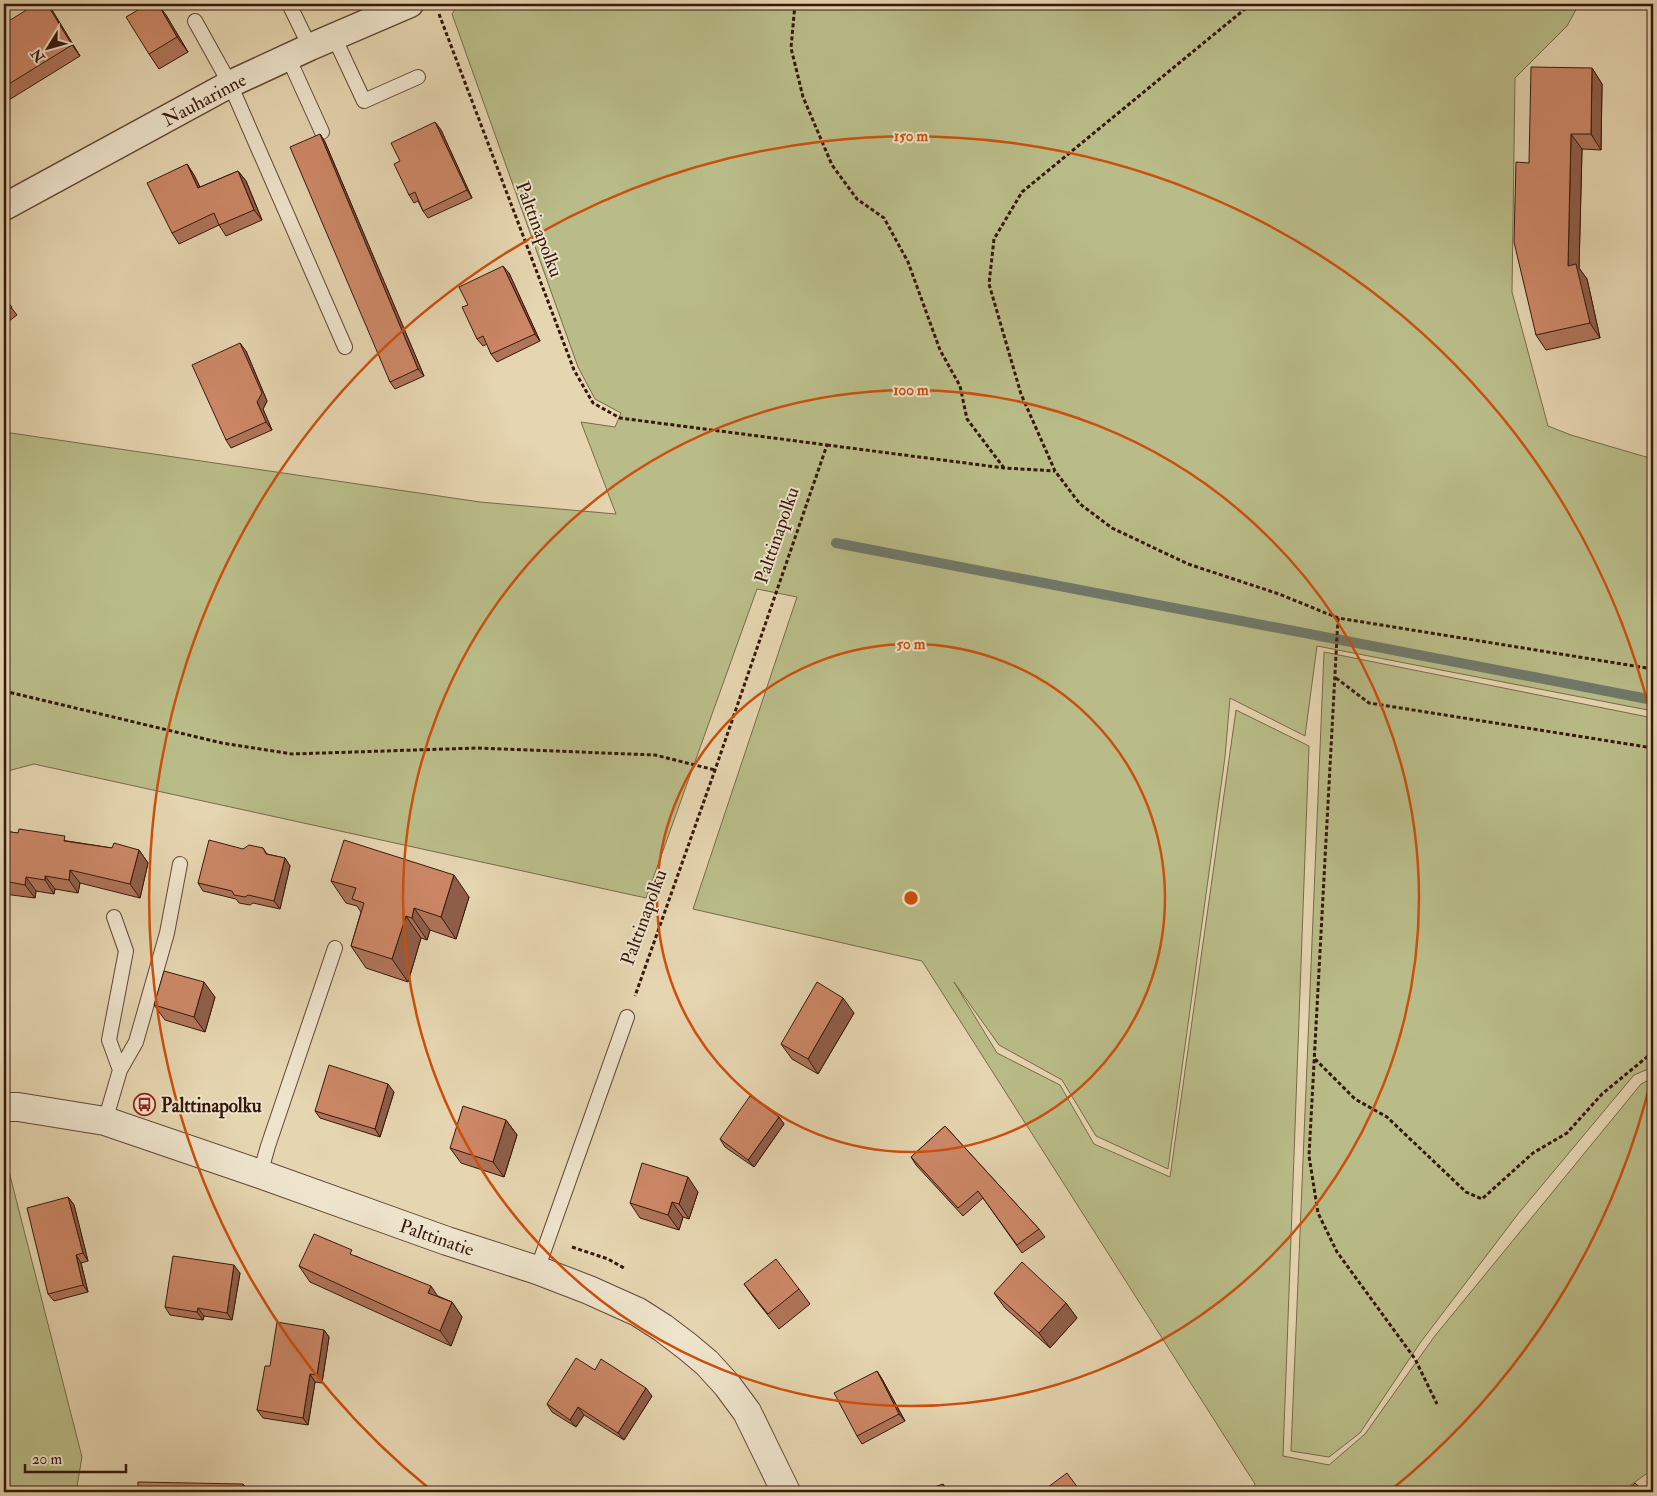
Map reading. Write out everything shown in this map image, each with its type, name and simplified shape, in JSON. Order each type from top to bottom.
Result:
[{"type":"street","name":"Nauharinne","points":[[4,207],[230,84],[410,4]]},
{"type":"street","name":"Palttinatie","points":[[4,1107],[18,1107],[105,1121],[447,1241],[537,1270],[638,1312],[664,1328],[707,1363],[728,1385],[747,1412],[786,1492]]},
{"type":"lane","points":[[289,4],[299,52],[322,132]]},
{"type":"lane","points":[[195,21],[230,84],[345,347]]},
{"type":"lane","points":[[334,37],[364,101],[418,76]]},
{"type":"lane","points":[[105,1121],[120,1070],[136,1042],[167,932],[180,864]]},
{"type":"lane","points":[[114,917],[126,951],[109,1040],[120,1070]]},
{"type":"lane","points":[[260,1174],[335,948]]},
{"type":"lane","points":[[537,1270],[627,1017]]},
{"type":"path","points":[[795,4],[791,48],[803,97],[832,166],[858,199],[884,218],[908,262],[940,350],[960,386],[968,419],[1004,468]]},
{"type":"path","points":[[1251,4],[1022,192],[994,239],[989,284],[1021,394],[1055,471],[1080,504],[1112,528],[1188,564],[1279,594],[1338,618],[1653,669]]},
{"type":"path","name":"Palttinapolku","points":[[439,13],[574,370],[593,403],[620,418],[828,445],[627,1017]]},
{"type":"path","points":[[828,445],[1004,468],[1055,471]]},
{"type":"path","points":[[1338,618],[1309,1156],[1318,1213],[1337,1252],[1415,1359],[1438,1404]]},
{"type":"path","points":[[1335,678],[1369,703],[1653,748]]},
{"type":"path","points":[[4,691],[222,743],[292,754],[477,748],[537,750],[655,755],[715,770]]},
{"type":"path","points":[[1315,1059],[1355,1099],[1387,1117],[1466,1192],[1482,1199],[1533,1153],[1566,1133],[1602,1094],[1653,1052]]},
{"type":"green space","points":[[459,4],[1582,4],[1578,6],[1567,26],[1515,78],[1512,292],[1548,426],[1571,435],[1653,459],[1653,711],[1317,646],[1305,736],[1230,698],[1225,757],[1168,1169],[1096,1136],[1062,1080],[999,1045],[954,982],[997,1053],[1060,1085],[1094,1144],[1170,1177],[1236,710],[1309,746],[1283,1456],[1329,1465],[1365,1434],[1434,1337],[1641,1084],[1653,1078],[1653,1469],[1621,1492],[1251,1492],[1255,1484],[922,961],[693,909],[797,597],[757,589],[646,898],[34,764],[4,772],[4,432],[480,502],[616,514],[581,422],[615,427],[621,413],[595,399],[578,367],[452,14]]},
{"type":"green space","points":[[1324,652],[1653,718],[1653,1067],[1634,1075],[1518,1214],[1420,1343],[1360,1433],[1329,1457],[1291,1451]]},
{"type":"green space","points":[[4,1152],[82,1457],[76,1492],[4,1492]]},
{"type":"building","points":[[36,4],[47,4],[72,45],[4,87],[4,24]]},
{"type":"building","points":[[148,4],[158,4],[177,37],[149,54],[126,17]]},
{"type":"building","points":[[1531,67],[1592,68],[1591,134],[1571,134],[1568,266],[1576,264],[1590,323],[1536,335],[1514,242],[1516,162],[1529,163]]},
{"type":"building","points":[[435,122],[467,190],[423,211],[415,192],[409,195],[394,164],[400,161],[391,143]]},
{"type":"building","points":[[320,134],[418,369],[390,382],[290,147]]},
{"type":"building","points":[[187,164],[198,188],[238,171],[254,210],[219,225],[214,213],[172,233],[147,183]]},
{"type":"building","points":[[503,266],[535,334],[491,354],[483,336],[477,339],[462,307],[468,305],[459,287]]},
{"type":"building","points":[[4,298],[12,307],[4,313]]},
{"type":"building","points":[[240,343],[262,393],[257,402],[266,422],[226,440],[192,365]]},
{"type":"building","points":[[19,829],[65,836],[64,841],[112,848],[114,843],[139,850],[130,884],[70,870],[69,880],[45,876],[45,880],[26,877],[25,885],[4,881],[4,831],[18,833]]},
{"type":"building","points":[[209,840],[243,849],[249,845],[263,848],[266,854],[285,858],[274,901],[248,895],[245,897],[234,895],[232,891],[198,883]]},
{"type":"building","points":[[344,840],[454,875],[441,917],[414,908],[412,918],[406,916],[392,959],[351,946],[364,903],[352,899],[356,888],[331,881]]},
{"type":"building","points":[[164,971],[204,982],[194,1017],[154,1005]]},
{"type":"building","points":[[817,982],[843,998],[808,1059],[781,1044]]},
{"type":"building","points":[[329,1065],[388,1084],[375,1129],[315,1111]]},
{"type":"building","points":[[750,1096],[779,1117],[748,1160],[720,1139]]},
{"type":"building","points":[[463,1106],[506,1120],[493,1162],[450,1148]]},
{"type":"building","points":[[945,1126],[1039,1229],[1017,1245],[978,1191],[958,1208],[911,1157]]},
{"type":"building","points":[[642,1163],[688,1177],[679,1204],[672,1202],[668,1215],[630,1203]]},
{"type":"building","points":[[68,1197],[83,1253],[76,1255],[83,1285],[48,1294],[27,1208]]},
{"type":"building","points":[[314,1234],[352,1250],[350,1254],[431,1286],[428,1293],[452,1302],[440,1331],[299,1266]]},
{"type":"building","points":[[173,1256],[234,1265],[227,1313],[198,1308],[197,1312],[165,1307]]},
{"type":"building","points":[[776,1259],[799,1289],[768,1314],[744,1284]]},
{"type":"building","points":[[1022,1262],[1066,1303],[1039,1333],[994,1293]]},
{"type":"building","points":[[277,1322],[324,1330],[317,1375],[310,1374],[303,1418],[257,1410],[265,1366],[270,1366]]},
{"type":"building","points":[[576,1358],[595,1370],[601,1359],[646,1388],[618,1433],[578,1407],[570,1420],[547,1404]]},
{"type":"building","points":[[877,1371],[899,1414],[857,1436],[834,1393]]},
{"type":"building","points":[[1067,1473],[1081,1492],[1045,1492],[1044,1490]]},
{"type":"building","points":[[138,1482],[243,1484],[243,1492],[138,1492]]},
{"type":"building","points":[[1635,1483],[1645,1492],[1625,1492]]},
{"type":"building","points":[[943,1484],[946,1492],[920,1492]]},
{"type":"waterway","points":[[836,543],[1653,700]]},
{"type":"place","name":"Palttinapolku","points":[[145,1105]]}]
